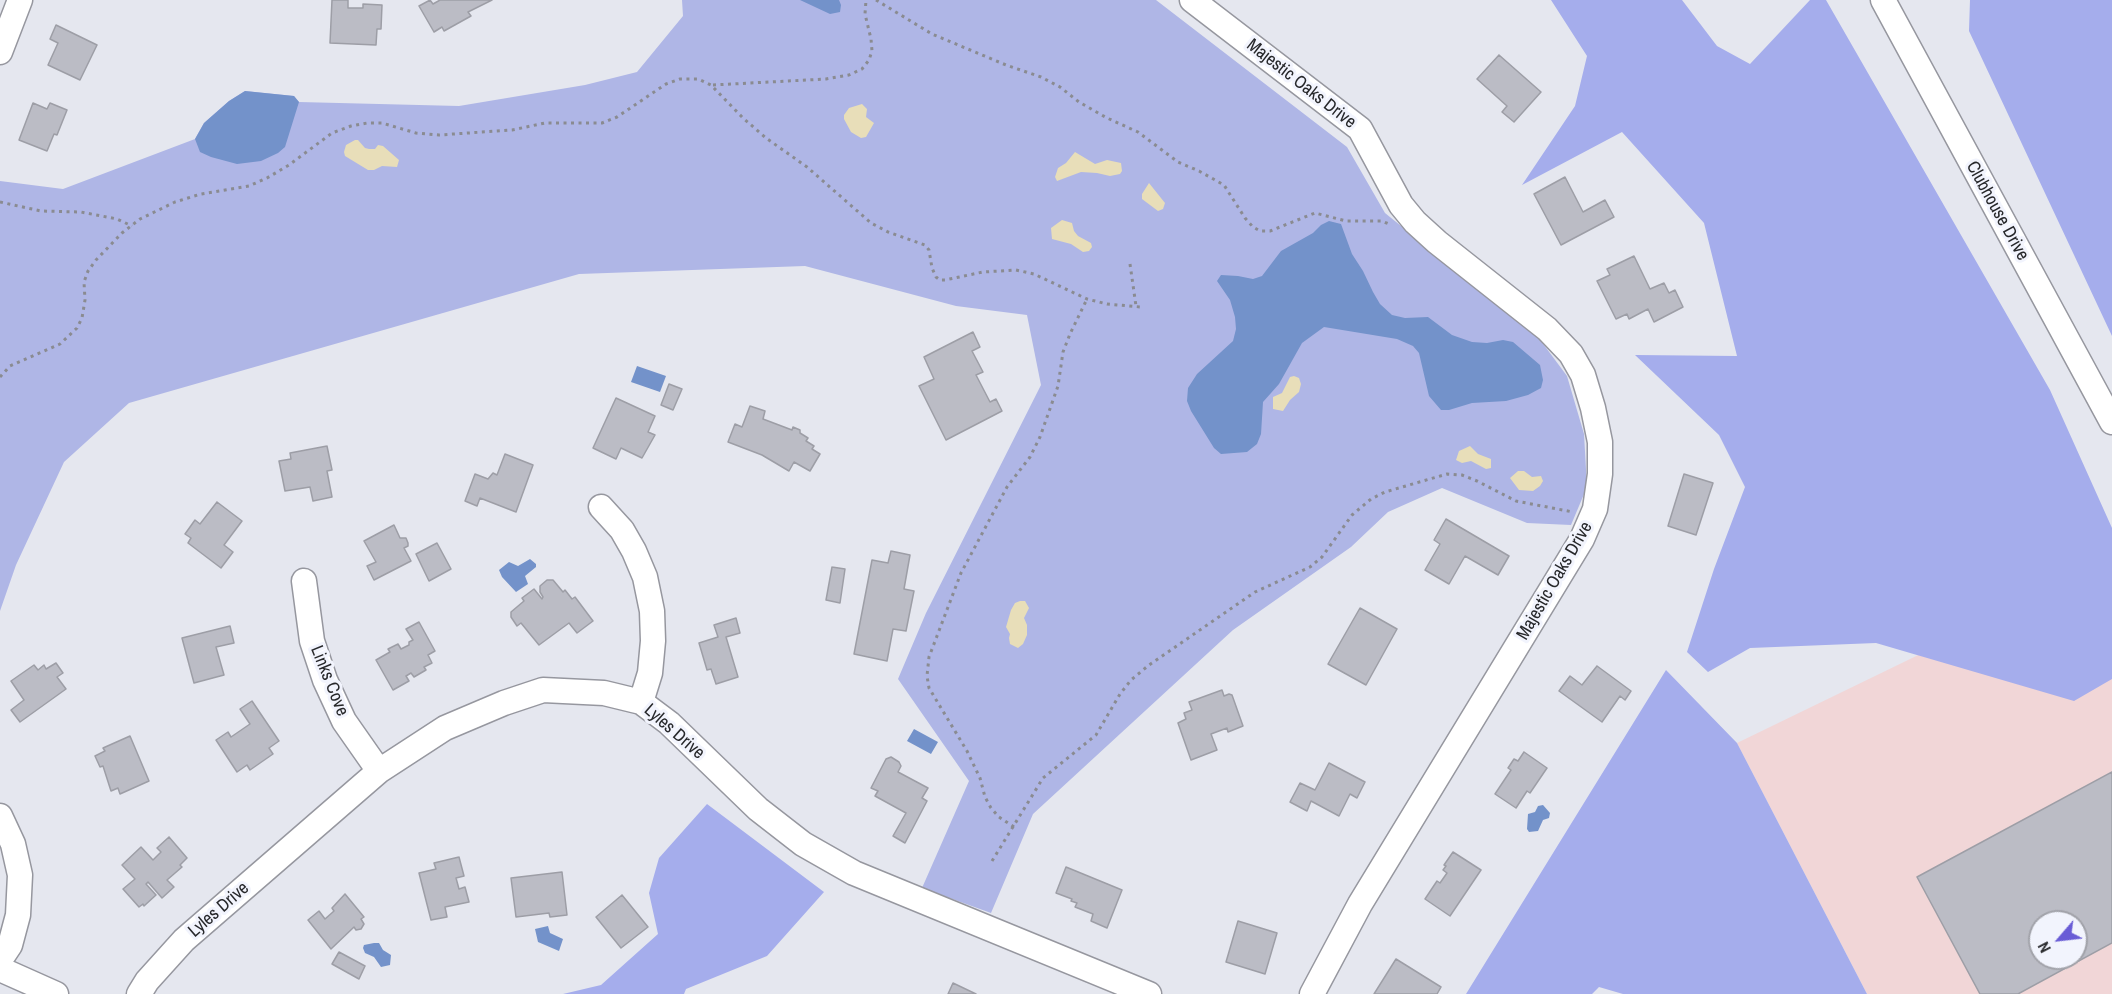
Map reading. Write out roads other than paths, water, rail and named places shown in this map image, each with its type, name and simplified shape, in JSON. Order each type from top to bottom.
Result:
[{"type":"street","points":[[0,52],[20,0]]},
{"type":"street","name":"Majestic Oaks Drive","points":[[1192,0],[1360,129],[1401,205],[1415,222],[1546,328],[1571,354],[1586,386],[1600,442],[1600,474],[1595,509],[1581,518],[1578,545],[1360,904],[1312,994]]},
{"type":"street","name":"Clubhouse Drive","points":[[1883,0],[2112,422]]},
{"type":"street","points":[[601,507],[622,530],[645,577],[652,611],[653,640],[650,672],[642,702]]},
{"type":"street","name":"Links Cove","points":[[304,581],[312,641],[326,680],[344,721],[379,771]]},
{"type":"street","name":"Lyles Drive","points":[[139,994],[147,981],[184,940],[379,771],[445,728],[504,703],[543,690],[604,693],[642,702],[669,723],[758,809],[803,844],[854,873],[1149,994]]},
{"type":"street","points":[[0,816],[13,844],[20,875],[18,915],[10,945],[0,960]]},
{"type":"street","points":[[0,969],[56,994]]}]
